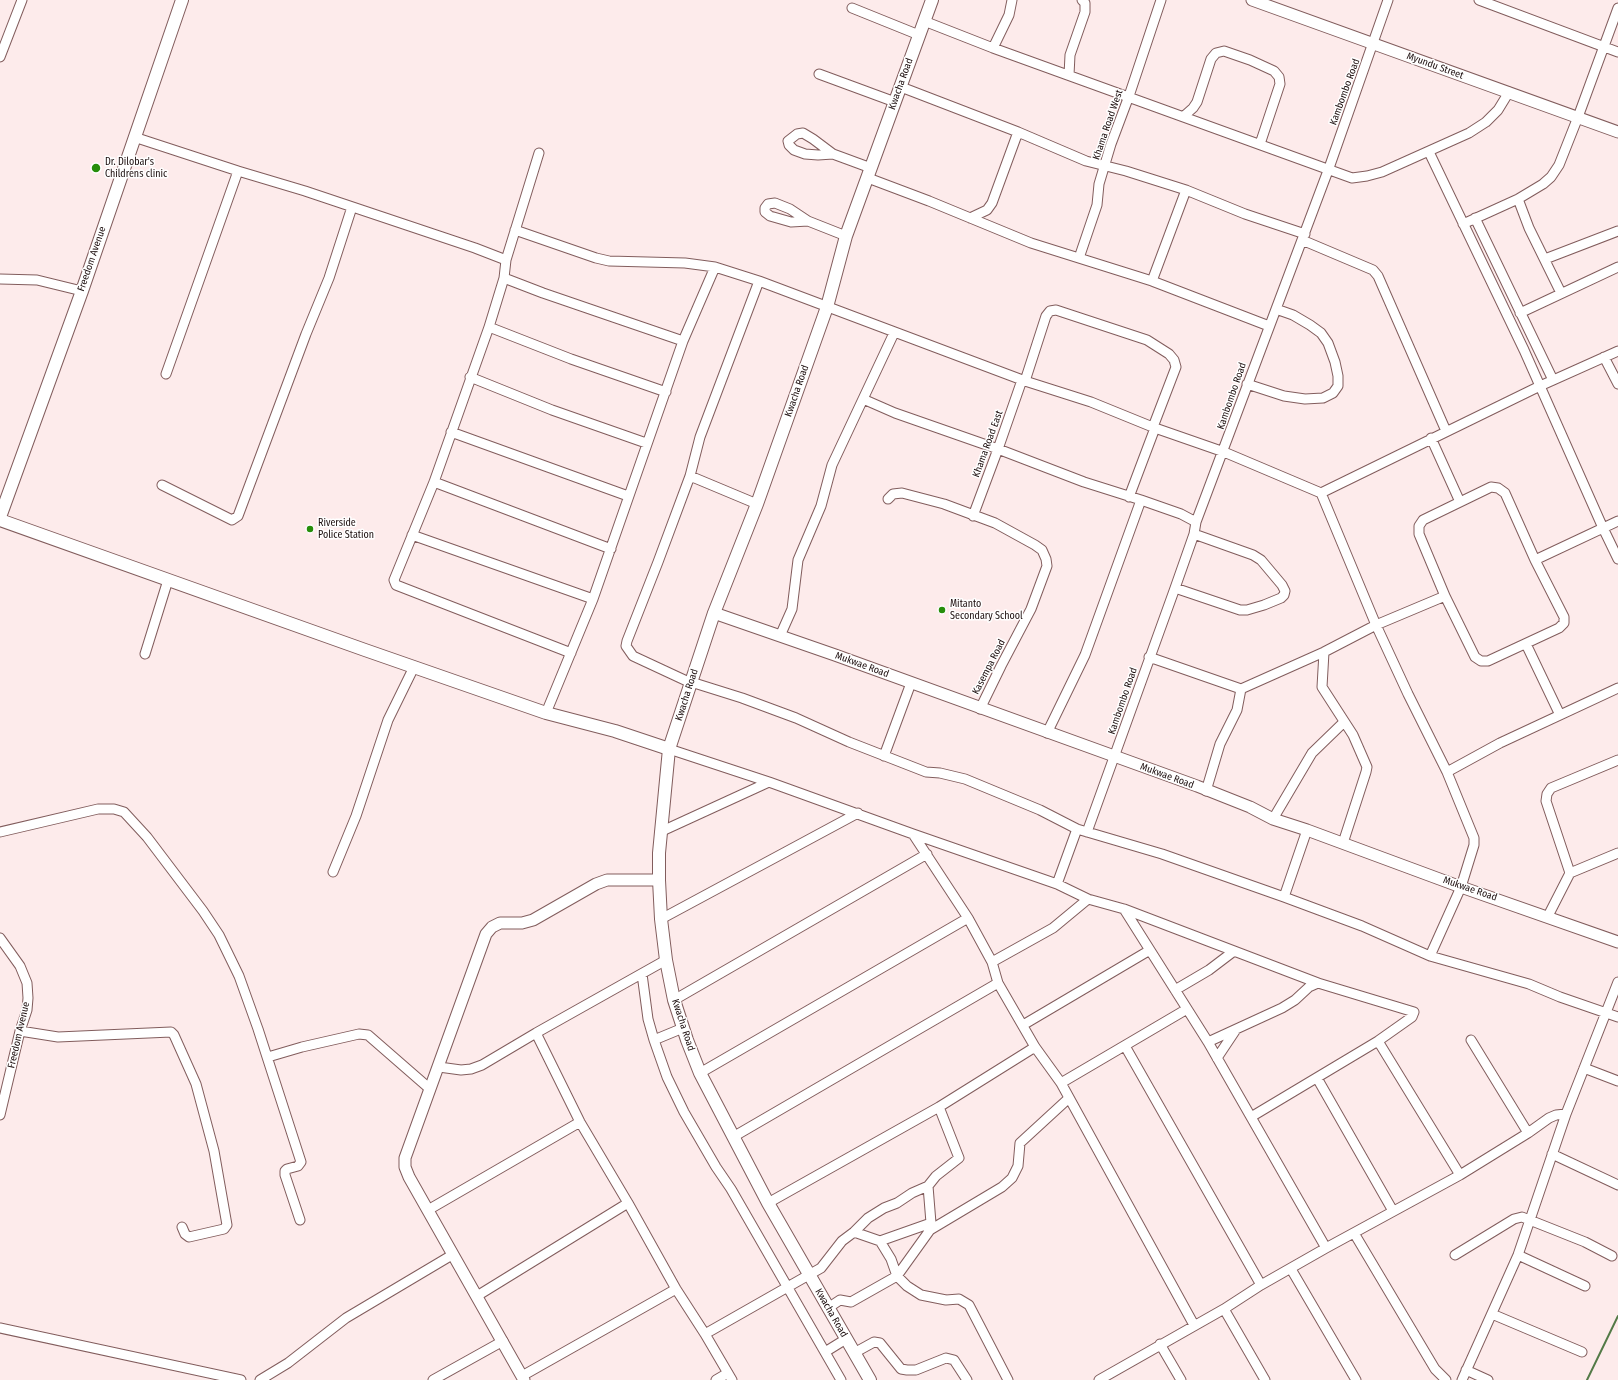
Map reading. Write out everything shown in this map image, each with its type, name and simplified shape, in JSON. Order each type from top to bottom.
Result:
[{"type":"main road","name":"Freedom Avenue","points":[[0,518],[82,291],[182,0]]},
{"type":"main road","name":"Kwacha Road","points":[[870,1380],[768,1203],[700,1074],[674,1000],[666,960],[661,920],[659,880],[660,832],[669,749],[714,613],[757,504],[826,307],[846,236],[932,0]]},
{"type":"main road","points":[[0,518],[168,580],[546,713],[669,749]]},
{"type":"street","points":[[0,56],[22,0]]},
{"type":"street","points":[[993,48],[1009,15],[1012,0]]},
{"type":"street","points":[[1069,75],[1070,55],[1085,12],[1085,3],[1082,0]]},
{"type":"street","name":"Khama Road West","points":[[1079,258],[1097,205],[1099,184],[1111,144],[1129,96],[1161,0]]},
{"type":"street","name":"Myundu Street","points":[[1252,0],[1618,132]]},
{"type":"street","name":"Kambombo Road","points":[[1087,832],[1194,534],[1196,522],[1224,452],[1247,384],[1304,237],[1374,44],[1388,0]]},
{"type":"street","points":[[1479,0],[1618,52]]},
{"type":"street","points":[[852,8],[919,34]]},
{"type":"street","points":[[1464,224],[1518,199],[1543,184],[1551,177],[1559,165],[1618,8]]},
{"type":"street","points":[[924,21],[993,48],[1329,168],[1352,178],[1382,172],[1469,133],[1486,122],[1498,110],[1509,92]]},
{"type":"street","points":[[1184,116],[1197,102],[1211,59],[1216,53],[1224,51],[1250,60],[1274,71],[1279,77],[1280,84],[1260,144]]},
{"type":"street","points":[[819,74],[895,102]]},
{"type":"street","points":[[901,87],[1018,132],[1086,161],[1105,167],[1126,171],[1186,190],[1304,237],[1373,270],[1378,276],[1446,430]]},
{"type":"street","points":[[970,218],[987,210],[992,202],[1018,132]]},
{"type":"street","points":[[134,137],[305,191],[475,248],[506,260]]},
{"type":"street","points":[[1429,152],[1524,350],[1618,559]]},
{"type":"street","points":[[539,153],[506,260],[504,278],[489,327],[434,482],[394,580],[396,585],[571,653]]},
{"type":"street","points":[[833,154],[870,173],[970,218],[1031,243],[1152,281],[1269,326]]},
{"type":"street","points":[[166,374],[238,171]]},
{"type":"street","points":[[1152,281],[1186,190]]},
{"type":"street","points":[[1518,199],[1529,228],[1561,293]]},
{"type":"street","points":[[162,485],[232,520],[238,516],[306,334],[329,278],[352,207]]},
{"type":"street","points":[[1475,218],[1553,380]]},
{"type":"street","points":[[808,221],[846,236]]},
{"type":"street","points":[[515,230],[596,258],[609,261],[686,263],[715,267],[759,281],[1023,381],[1090,402],[1154,428],[1224,452],[1321,493],[1376,625],[1447,772],[1474,838],[1474,845],[1461,887],[1430,956]]},
{"type":"street","points":[[1545,259],[1618,231]]},
{"type":"street","points":[[546,713],[593,599],[646,443],[666,392],[683,341],[715,267]]},
{"type":"street","points":[[1520,313],[1618,267]]},
{"type":"street","points":[[504,278],[543,293],[683,341]]},
{"type":"street","points":[[0,279],[37,280],[82,291]]},
{"type":"street","points":[[759,281],[700,437],[690,476],[626,646],[633,656],[691,682],[742,698],[796,718],[884,756],[926,772],[940,773],[972,782],[1040,810],[1077,829],[1162,854],[1362,926],[1430,956],[1529,984],[1560,997],[1618,1017]]},
{"type":"street","points":[[1247,384],[1284,396],[1305,399],[1323,398],[1333,393],[1338,386],[1338,376],[1335,362],[1328,343],[1321,333],[1310,325],[1276,309]]},
{"type":"street","name":"Khama Road East","points":[[973,516],[1046,316],[1050,311],[1056,310],[1147,340],[1169,354],[1174,360],[1176,367],[1154,428]]},
{"type":"street","points":[[489,327],[571,359],[666,392]]},
{"type":"street","points":[[780,636],[792,609],[798,560],[821,506],[832,465],[894,333]]},
{"type":"street","points":[[1524,350],[1536,344]]},
{"type":"street","points":[[1321,493],[1446,430],[1618,351]]},
{"type":"street","points":[[1604,357],[1618,384]]},
{"type":"street","points":[[470,377],[552,410],[646,443]]},
{"type":"street","points":[[863,399],[896,413],[1077,479],[1181,514],[1196,522]]},
{"type":"street","points":[[1129,497],[1154,428]]},
{"type":"street","points":[[451,432],[628,496]]},
{"type":"street","points":[[1431,438],[1460,502]]},
{"type":"street","points":[[690,476],[757,504]]},
{"type":"street","points":[[434,482],[611,548]]},
{"type":"street","points":[[1491,488],[1498,488],[1505,493],[1535,560],[1564,617],[1564,623],[1559,628],[1526,644],[1488,661],[1481,661],[1475,657],[1445,596],[1419,534],[1419,526],[1423,520],[1460,502],[1491,488]]},
{"type":"street","name":"Kasempa Road","points":[[888,499],[893,494],[902,493],[926,498],[995,524],[1042,550],[1047,566],[1031,608],[1000,666],[980,709]]},
{"type":"street","points":[[1047,733],[1085,655],[1141,500]]},
{"type":"street","points":[[1535,560],[1618,521]]},
{"type":"street","points":[[1175,588],[1240,610],[1247,610],[1281,598],[1284,595],[1282,585],[1260,560],[1253,555],[1194,534]]},
{"type":"street","points":[[412,535],[593,599]]},
{"type":"street","points":[[145,654],[168,580]]},
{"type":"street","points":[[1150,657],[1241,689],[1253,685],[1324,652],[1376,625],[1445,596]]},
{"type":"street","name":"Mukwae Road","points":[[714,613],[1115,757],[1250,807],[1273,819],[1618,942]]},
{"type":"street","points":[[1526,644],[1560,716]]},
{"type":"street","points":[[1324,652],[1322,687],[1353,736],[1366,762],[1366,772],[1343,843]]},
{"type":"street","points":[[333,872],[356,816],[388,720],[414,667]]},
{"type":"street","points":[[884,756],[911,683]]},
{"type":"street","points":[[1447,772],[1500,743],[1618,688]]},
{"type":"street","points":[[1206,791],[1220,744],[1237,710],[1241,689]]},
{"type":"street","points":[[1273,819],[1312,753],[1344,722]]},
{"type":"street","points":[[669,749],[769,782],[1058,884],[1088,900],[1124,909],[1318,983],[1414,1012],[1412,1017],[1378,1041],[1251,1116]]},
{"type":"street","points":[[1570,873],[1546,801],[1547,794],[1551,788],[1618,760]]},
{"type":"street","points":[[660,832],[769,782]]},
{"type":"street","points":[[0,832],[98,809],[114,808],[124,812],[147,837],[220,935],[239,976],[268,1057],[301,1162],[298,1166],[287,1169],[284,1175],[300,1220]]},
{"type":"street","points":[[661,920],[858,813]]},
{"type":"street","points":[[1058,884],[1077,829]]},
{"type":"street","points":[[1284,897],[1307,830]]},
{"type":"street","points":[[913,834],[968,918],[992,962],[998,983],[1035,1047],[1061,1084],[1194,1325]]},
{"type":"street","points":[[1548,916],[1570,873],[1618,852]]},
{"type":"street","points":[[674,1000],[927,854]]},
{"type":"street","points":[[659,880],[607,880],[596,884],[533,920],[522,923],[500,923],[492,927],[486,934],[405,1158],[405,1167],[452,1255],[523,1378],[676,1289]]},
{"type":"street","points":[[992,962],[1053,928],[1088,900]]},
{"type":"street","points":[[1124,909],[1208,1042],[1326,1248]]},
{"type":"street","points":[[700,1074],[968,918]]},
{"type":"street","name":"Freedom Avenue","points":[[0,938],[20,966],[27,982],[27,1010],[20,1031],[0,1115]]},
{"type":"street","points":[[1023,1025],[1150,950]]},
{"type":"street","points":[[1175,990],[1209,970],[1234,951]]},
{"type":"street","points":[[438,1067],[471,1070],[482,1065],[666,960]]},
{"type":"street","points":[[642,974],[648,1019],[654,1040],[667,1077],[684,1112],[716,1167],[731,1189],[786,1287],[841,1380]]},
{"type":"street","points":[[1462,1380],[1518,1255],[1566,1114],[1618,982]]},
{"type":"street","points":[[733,1137],[998,983]]},
{"type":"street","points":[[1208,1042],[1282,1008],[1295,1000],[1310,987],[1318,983]]},
{"type":"street","points":[[1061,1084],[1187,1009]]},
{"type":"street","points":[[654,1040],[683,1028]]},
{"type":"street","points":[[1217,1058],[1236,1029]]},
{"type":"street","points":[[20,1031],[58,1037],[171,1032],[174,1035],[196,1084],[214,1151],[227,1225],[224,1229],[189,1237],[185,1234],[182,1228]]},
{"type":"street","points":[[536,1033],[580,1122],[628,1203],[676,1289],[730,1377],[716,1380]]},
{"type":"street","points":[[268,1057],[302,1047],[358,1034],[368,1035],[430,1089]]},
{"type":"street","points":[[1471,1040],[1528,1133]]},
{"type":"street","points":[[1378,1041],[1460,1175]]},
{"type":"street","points":[[1125,1046],[1261,1285]]},
{"type":"street","points":[[768,1203],[939,1107],[1035,1047]]},
{"type":"street","points":[[1584,1068],[1618,1081]]},
{"type":"street","points":[[1317,1078],[1393,1210]]},
{"type":"street","points":[[854,1232],[880,1241],[929,1227],[1002,1187],[1012,1178],[1018,1166],[1020,1143],[1069,1098]]},
{"type":"street","points":[[705,1334],[786,1287],[810,1275],[823,1266],[842,1241],[854,1232],[868,1218],[912,1193],[928,1186],[936,1176],[959,1158],[939,1107]]},
{"type":"street","points":[[1099,1380],[1224,1309],[1261,1285],[1326,1248],[1393,1210],[1460,1175],[1528,1133],[1549,1118],[1556,1115],[1566,1114]]},
{"type":"street","points":[[428,1210],[580,1122]]},
{"type":"street","points":[[1552,1154],[1618,1185]]},
{"type":"street","points":[[828,1308],[840,1300],[851,1302],[897,1276],[929,1227],[928,1186]]},
{"type":"street","points":[[477,1296],[628,1203]]},
{"type":"street","points":[[1455,1255],[1514,1219],[1522,1217],[1585,1242],[1612,1256]]},
{"type":"street","points":[[1354,1233],[1435,1369],[1446,1380]]},
{"type":"street","points":[[880,1241],[891,1259],[897,1276],[907,1286],[921,1295],[946,1300],[959,1299],[970,1306],[1008,1380]]},
{"type":"street","points":[[260,1380],[288,1363],[346,1318],[452,1255]]},
{"type":"street","points":[[1518,1255],[1585,1286]]},
{"type":"street","points":[[1291,1269],[1356,1380]]},
{"type":"street","points":[[1224,1309],[1265,1380]]},
{"type":"street","points":[[1492,1314],[1582,1352]]},
{"type":"street","points":[[0,1328],[241,1380]]},
{"type":"street","points":[[825,1352],[846,1339]]},
{"type":"street","points":[[433,1380],[503,1341]]},
{"type":"street","points":[[854,1353],[874,1342],[880,1343],[901,1369],[907,1370],[916,1370],[946,1358],[954,1360],[967,1380]]},
{"type":"street","points":[[1160,1344],[1181,1380]]},
{"type":"street","points":[[1466,1370],[1488,1380]]},
{"type":"waterway","points":[[1587,1380],[1618,1316]]},
{"type":"place","name":"Dr. Dilobar's Childrens clinic","points":[[96,168]]},
{"type":"place","name":"Riverside Police Station","points":[[310,529]]},
{"type":"place","name":"Mitanto Secondary School","points":[[942,610]]}]
